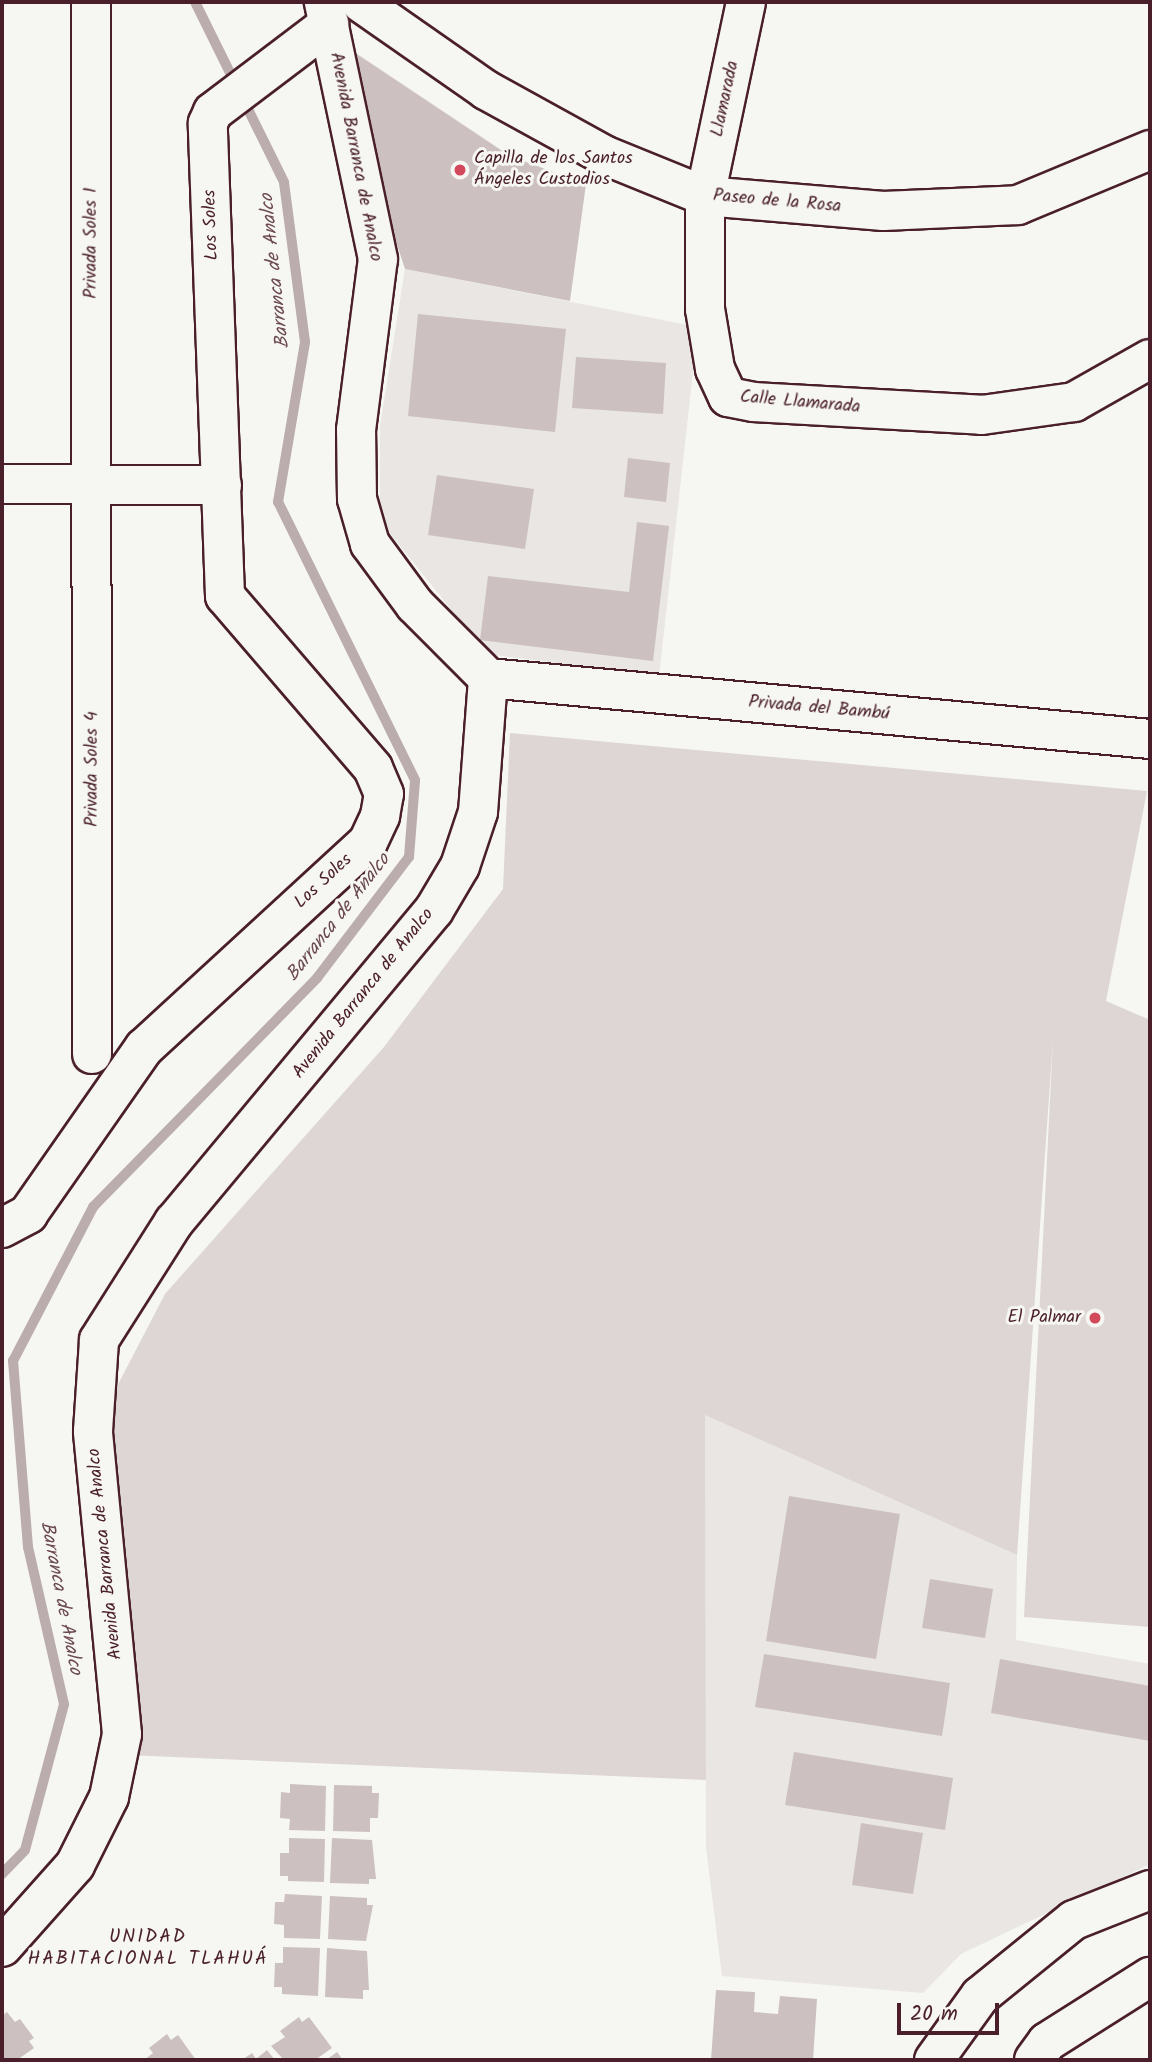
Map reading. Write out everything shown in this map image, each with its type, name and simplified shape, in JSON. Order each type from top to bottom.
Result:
[{"type":"street","name":"Privada Soles 1","points":[[91,2],[93,484]]},
{"type":"street","name":"Paseo de la Rosa","points":[[360,2],[486,90],[604,155],[705,196],[883,211],[1018,205],[1150,150]]},
{"type":"street","name":"Llamarada","points":[[705,196],[746,2]]},
{"type":"street","name":"Los Soles","points":[[2,1228],[28,1214],[144,1048],[368,842],[380,816],[384,794],[373,768],[225,596],[208,123],[213,111],[279,60],[326,13]]},
{"type":"street","name":"Avenida Barranca de Analco","points":[[2,1947],[75,1865],[109,1797],[122,1734],[115,1631],[98,1518],[94,1444],[99,1340],[174,1222],[434,910],[460,866],[478,812],[488,678],[415,605],[370,544],[357,499],[356,430],[378,259],[326,13]]},
{"type":"street","name":"Calle Llamarada","points":[[705,196],[705,309],[715,369],[728,397],[753,402],[982,415],[1074,402],[1150,359]]},
{"type":"street","points":[[2,484],[222,485]]},
{"type":"street","name":"Privada Soles 4","points":[[92,1054],[93,484]]},
{"type":"street","name":"Privada del Bambú","points":[[488,678],[1150,739]]},
{"type":"street","points":[[934,2060],[980,1996],[1074,1920],[1150,1890]]},
{"type":"street","points":[[1034,2060],[1047,2042],[1150,1977]]},
{"type":"shaded area","points":[[405,269],[698,327],[659,676],[487,654],[380,521],[380,426]]},
{"type":"shaded area","points":[[510,733],[1147,791],[1106,1001],[1150,1020],[1150,1627],[1024,1617],[1053,1040],[1017,1555],[705,1415],[706,1780],[127,1755],[112,1554],[113,1394],[165,1294],[384,1047],[503,889]]},
{"type":"shaded area","points":[[705,1415],[1017,1555],[1016,1640],[1150,1664],[1150,1864],[961,1954],[923,1993],[722,1976],[706,1847]]},
{"type":"building","name":"Capilla de los Santos Ángeles Custodios","points":[[339,42],[510,156],[586,184],[570,301],[405,269],[362,138]]},
{"type":"building","points":[[418,314],[566,329],[555,432],[408,416]]},
{"type":"building","points":[[576,357],[666,363],[663,414],[572,408]]},
{"type":"building","points":[[628,458],[670,463],[666,502],[624,497]]},
{"type":"building","points":[[437,475],[534,489],[525,549],[428,535]]},
{"type":"building","points":[[637,522],[669,526],[653,661],[480,640],[488,576],[629,592]]},
{"type":"building","points":[[789,1496],[900,1514],[876,1659],[766,1641]]},
{"type":"building","points":[[930,1579],[993,1589],[985,1638],[922,1628]]},
{"type":"building","points":[[764,1654],[950,1683],[942,1736],[755,1707]]},
{"type":"building","points":[[1000,1659],[1150,1686],[1150,1741],[991,1713]]},
{"type":"building","points":[[794,1752],[953,1778],[945,1830],[785,1805]]},
{"type":"building","points":[[290,1784],[326,1786],[325,1831],[289,1830],[290,1819],[280,1818],[281,1792],[290,1793]]},
{"type":"building","points":[[334,1785],[372,1786],[372,1793],[379,1793],[378,1818],[370,1818],[370,1832],[333,1831]]},
{"type":"building","points":[[861,1823],[923,1833],[913,1894],[852,1885]]},
{"type":"building","points":[[289,1838],[325,1839],[324,1882],[288,1881],[288,1876],[280,1876],[280,1853],[289,1853]]},
{"type":"building","points":[[332,1838],[372,1840],[376,1879],[369,1879],[369,1884],[330,1883]]},
{"type":"building","points":[[285,1894],[322,1896],[320,1939],[284,1938],[284,1925],[274,1924],[275,1902],[284,1902]]},
{"type":"building","points":[[330,1896],[367,1898],[367,1905],[373,1905],[366,1941],[328,1939]]},
{"type":"building","points":[[283,1947],[320,1948],[318,1996],[282,1994],[282,1987],[274,1987],[275,1963],[283,1963]]},
{"type":"building","points":[[327,1948],[367,1951],[369,1990],[363,1990],[363,1999],[325,1997]]},
{"type":"building","points":[[716,1990],[755,1992],[754,2012],[778,2014],[780,1996],[817,1999],[813,2060],[711,2060]]},
{"type":"building","points":[[7,2012],[15,2022],[20,2019],[34,2038],[29,2041],[34,2048],[17,2060],[2,2060],[2,2016]]},
{"type":"building","points":[[299,2017],[302,2022],[309,2017],[332,2048],[315,2060],[284,2060],[271,2046],[285,2037],[280,2031]]},
{"type":"building","points":[[167,2034],[171,2040],[178,2035],[196,2060],[144,2060],[153,2053],[149,2048]]},
{"type":"building","points":[[267,2050],[275,2060],[242,2060],[252,2053],[256,2059]]},
{"type":"building","points":[[337,2052],[343,2060],[326,2060]]},
{"type":"waterway","name":"Barranca de Analco","points":[[2,1874],[25,1850],[64,1704],[28,1547],[13,1361],[93,1207],[317,978],[409,857],[415,780],[278,502],[305,342],[284,182],[195,2]]},
{"type":"place","name":"Capilla de los Santos Ángeles Custodios","points":[[460,170]]},
{"type":"place","name":"El Palmar","points":[[1095,1318]]},
{"type":"district","name":"UNIDAD HABITACIONAL TLAHUÁ","points":[[148,1949]]}]
